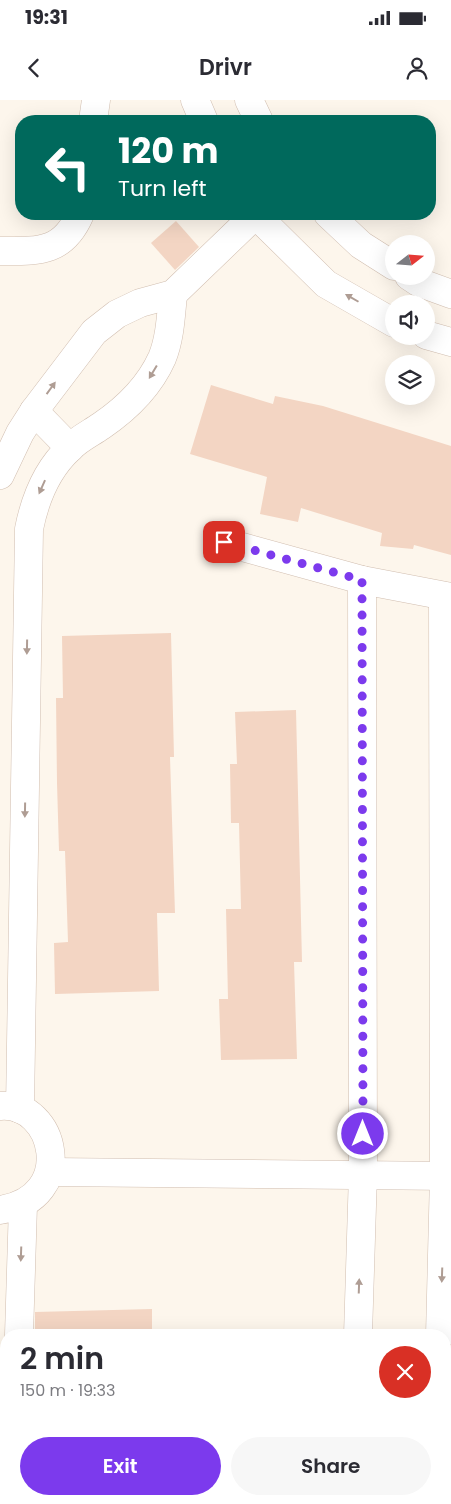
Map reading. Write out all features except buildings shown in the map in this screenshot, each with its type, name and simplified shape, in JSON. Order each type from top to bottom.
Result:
[{"type":"street","points":[[94,115],[96,100]]},
{"type":"street","points":[[195,100],[201,115]]},
{"type":"street","points":[[249,100],[256,115]]},
{"type":"street","points":[[0,251],[33,251],[60,243],[73,230],[77,220]]},
{"type":"street","points":[[0,475],[20,433],[94,332],[117,314],[140,303],[173,294],[249,220]]},
{"type":"street","points":[[261,220],[326,284],[385,318]]},
{"type":"street","points":[[334,220],[360,245],[385,260]]},
{"type":"street","points":[[426,285],[451,294]]},
{"type":"street","points":[[19,1329],[11,1207],[40,1191],[50,1172],[51,1147],[40,1124],[10,1107],[29,529],[33,510],[45,480],[70,448],[126,408],[146,384],[162,358],[170,326],[173,294]]},
{"type":"street","points":[[435,338],[451,342]]},
{"type":"street","points":[[34,412],[70,448]]},
{"type":"street","points":[[224,542],[362,580],[447,597],[448,1176],[440,1329]]},
{"type":"street","points":[[358,1329],[363,1173],[362,580]]},
{"type":"street","points":[[50,1172],[363,1173],[448,1176]]},
{"type":"route","points":[[224,542],[362,580],[363,1134]]}]
